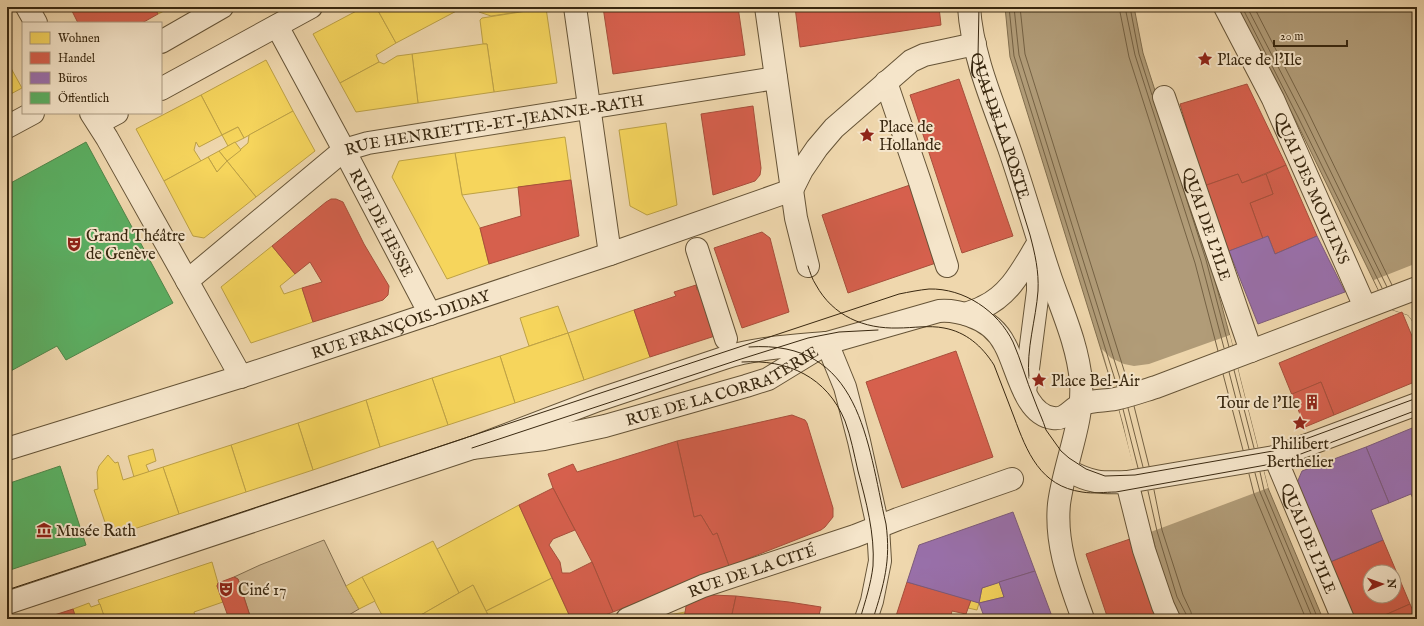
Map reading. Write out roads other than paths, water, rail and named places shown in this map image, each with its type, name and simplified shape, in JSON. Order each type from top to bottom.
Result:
[{"type":"street","points":[[27,7],[35,22]]},
{"type":"street","points":[[162,41],[222,7]]},
{"type":"street","points":[[162,88],[311,7]]},
{"type":"street","points":[[575,7],[588,108],[610,254]]},
{"type":"street","points":[[766,7],[796,218],[808,266]]},
{"type":"street","name":"QUAI DE LA POSTE","points":[[969,7],[975,44],[982,72],[1078,355],[1082,404],[1060,504],[1059,526],[1064,566],[1083,619]]},
{"type":"street","name":"QUAI DES MOULINS","points":[[1225,7],[1273,99],[1374,304]]},
{"type":"street","name":"RUE DE HESSE","points":[[277,26],[430,314]]},
{"type":"street","points":[[792,190],[802,170],[817,148],[834,128],[911,61],[924,55],[975,44]]},
{"type":"street","name":"RUE HENRIETTE-ET-JEANNE-RATH","points":[[187,281],[344,150],[368,143],[776,78]]},
{"type":"street","points":[[886,82],[947,266]]},
{"type":"street","name":"QUAI DE L'ILE","points":[[1164,96],[1243,354]]},
{"type":"street","points":[[7,127],[31,114]]},
{"type":"street","points":[[113,114],[95,118],[241,377]]},
{"type":"street","name":"RUE FRANÇOIS-DIDAY","points":[[7,449],[241,377],[610,254],[792,190]]},
{"type":"street","points":[[966,314],[984,307],[998,298],[1023,269],[1039,242]]},
{"type":"street","points":[[1025,393],[1038,291],[1039,242]]},
{"type":"street","points":[[697,249],[726,339]]},
{"type":"street","points":[[1082,404],[1116,398],[1156,387],[1417,288]]},
{"type":"street","name":"RUE DE LA CORRATERIE","points":[[472,448],[544,439],[597,428],[746,386],[768,379],[826,343],[939,311],[954,311],[966,314],[987,323],[995,330],[1005,344],[1031,405],[1040,414],[1053,418],[1066,416],[1082,404]]},
{"type":"street","points":[[7,603],[472,448],[598,400],[736,354],[826,343],[845,387],[859,441],[878,527],[880,561],[872,601],[866,619]]},
{"type":"street","points":[[1067,470],[1084,478],[1105,483],[1132,482],[1268,458],[1417,404]]},
{"type":"street","name":"QUAI DE L'ILE","points":[[1268,458],[1343,619]]},
{"type":"street","name":"RUE DE LA CITÉ","points":[[627,619],[703,586],[855,536],[1012,479]]},
{"type":"street","points":[[1132,482],[1144,550],[1162,606],[1169,619]]},
{"type":"water","points":[[1005,7],[1134,7],[1143,53],[1209,259],[1268,488],[1323,619],[1178,619],[1169,600],[1116,398],[1010,57]]},
{"type":"water","points":[[1237,7],[1417,7],[1417,327],[1408,315],[1387,308],[1295,119]]},
{"type":"tram line","points":[[979,7],[978,56],[980,73],[1030,235],[1037,270],[1038,291],[1029,356],[1029,378]]},
{"type":"tram line","points":[[808,266],[813,280],[823,296],[831,305],[851,318],[862,323],[885,328],[944,328],[966,336],[973,341],[979,346],[994,365],[1024,443],[1037,465],[1045,475],[1055,483],[1082,492],[1116,492],[1277,463],[1417,410]]},
{"type":"tram line","points":[[7,590],[899,294],[929,289],[955,292],[967,297],[989,311],[998,320],[1007,331],[1013,342],[1046,430],[1061,451],[1069,458],[1086,469],[1105,476],[1135,475],[1273,451],[1417,398]]},
{"type":"tram line","points":[[472,448],[808,338],[839,332],[878,330]]},
{"type":"tram line","points":[[749,347],[786,349],[815,360],[837,378],[852,402],[864,430],[886,524],[888,550],[886,572],[873,619]]},
{"type":"tram line","points":[[742,362],[775,364],[804,374],[817,382],[828,393],[845,421],[851,439],[867,506],[873,542],[872,573],[860,619]]},
{"type":"place","name":"Place de l'Ile","points":[[1205,59]]},
{"type":"place","name":"Place de Hollande","points":[[867,135]]},
{"type":"place","name":"Grand Théâtre de Genève","points":[[74,244]]},
{"type":"place","name":"Place Bel-Air","points":[[1039,380]]},
{"type":"place","name":"Tour de l'Ile","points":[[1312,402]]},
{"type":"place","name":"Philibert Berthelier","points":[[1300,423]]},
{"type":"place","name":"Musée Rath","points":[[44,530]]},
{"type":"place","name":"Ciné 17","points":[[226,589]]}]
